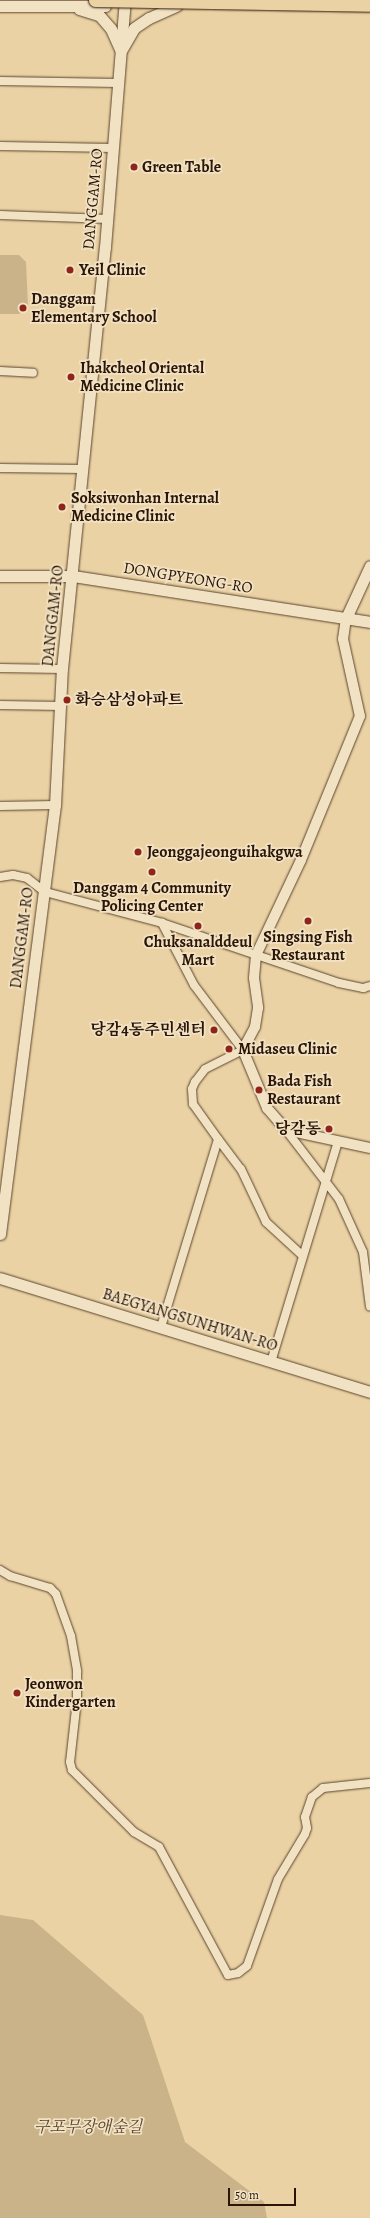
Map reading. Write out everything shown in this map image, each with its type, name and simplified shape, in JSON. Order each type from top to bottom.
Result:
[{"type":"highway","points":[[95,0],[370,5]]},
{"type":"main road","points":[[0,6],[71,6],[125,3],[176,6],[370,9]]},
{"type":"main road","name":"DANGGAM-RO","points":[[0,1234],[55,805],[62,669],[73,576],[108,219],[125,3]]},
{"type":"main road","points":[[71,6],[99,15],[111,29],[121,51]]},
{"type":"main road","points":[[121,51],[134,28],[150,18],[176,6]]},
{"type":"main road","points":[[346,618],[370,566]]},
{"type":"main road","name":"DONGPYEONG-RO","points":[[0,576],[73,576],[370,622]]},
{"type":"main road","name":"BAEGYANGSUNHWAN-RO","points":[[0,1278],[370,1392]]},
{"type":"street","points":[[0,81],[118,84]]},
{"type":"street","points":[[0,146],[113,148]]},
{"type":"street","points":[[0,216],[108,219]]},
{"type":"street","points":[[0,371],[33,372]]},
{"type":"street","points":[[0,468],[83,469]]},
{"type":"street","points":[[303,1256],[266,1222],[241,1169],[193,1104],[192,1089],[195,1082],[205,1069],[243,1050],[255,1027],[258,1008],[254,978],[256,955],[301,860],[358,722],[359,707],[343,639],[346,618]]},
{"type":"street","points":[[0,668],[62,669]]},
{"type":"street","points":[[0,705],[61,706]]},
{"type":"street","points":[[0,806],[55,805]]},
{"type":"street","points":[[0,877],[13,876],[27,878],[45,892],[162,924],[339,983],[363,988],[370,986]]},
{"type":"street","points":[[162,924],[194,985],[243,1050],[267,1108],[286,1130],[339,1199],[363,1252],[370,1307]]},
{"type":"street","points":[[286,1130],[370,1148]]},
{"type":"street","points":[[161,1327],[218,1139]]},
{"type":"street","points":[[271,1362],[338,1141]]},
{"type":"street","points":[[0,1570],[10,1576],[50,1588],[56,1594],[72,1636],[77,1671],[77,1700],[70,1762],[72,1770],[134,1832],[159,1847],[228,1975],[238,1973],[246,1966],[278,1879],[305,1834],[307,1828],[305,1817],[312,1797],[323,1788],[370,1783]]},
{"type":"green space","points":[[0,255],[19,255],[26,262],[28,308],[19,314],[0,314]]},
{"type":"green space","name":"구포무장애숲길","points":[[0,1915],[33,1920],[143,2015],[185,2142],[264,2202],[267,2218],[0,2218]]},
{"type":"place","name":"Green Table","points":[[134,167]]},
{"type":"place","name":"Yeil Clinic","points":[[70,270]]},
{"type":"place","name":"Danggam Elementary School","points":[[23,308]]},
{"type":"place","name":"Ihakcheol Oriental Medicine Clinic","points":[[71,377]]},
{"type":"place","name":"Soksiwonhan Internal Medicine Clinic","points":[[62,507]]},
{"type":"place","name":"화승삼성아파트","points":[[67,700]]},
{"type":"place","name":"Jeonggajeonguihakgwa","points":[[138,852]]},
{"type":"place","name":"Danggam 4 Community Policing Center","points":[[152,872]]},
{"type":"place","name":"Singsing Fish Restaurant","points":[[308,921]]},
{"type":"place","name":"Chuksanalddeul Mart","points":[[198,926]]},
{"type":"place","name":"당감4동주민센터","points":[[214,1030]]},
{"type":"place","name":"Midaseu Clinic","points":[[229,1049]]},
{"type":"place","name":"Bada Fish Restaurant","points":[[259,1090]]},
{"type":"place","name":"당감동","points":[[329,1129]]},
{"type":"place","name":"Jeonwon Kindergarten","points":[[17,1693]]}]
